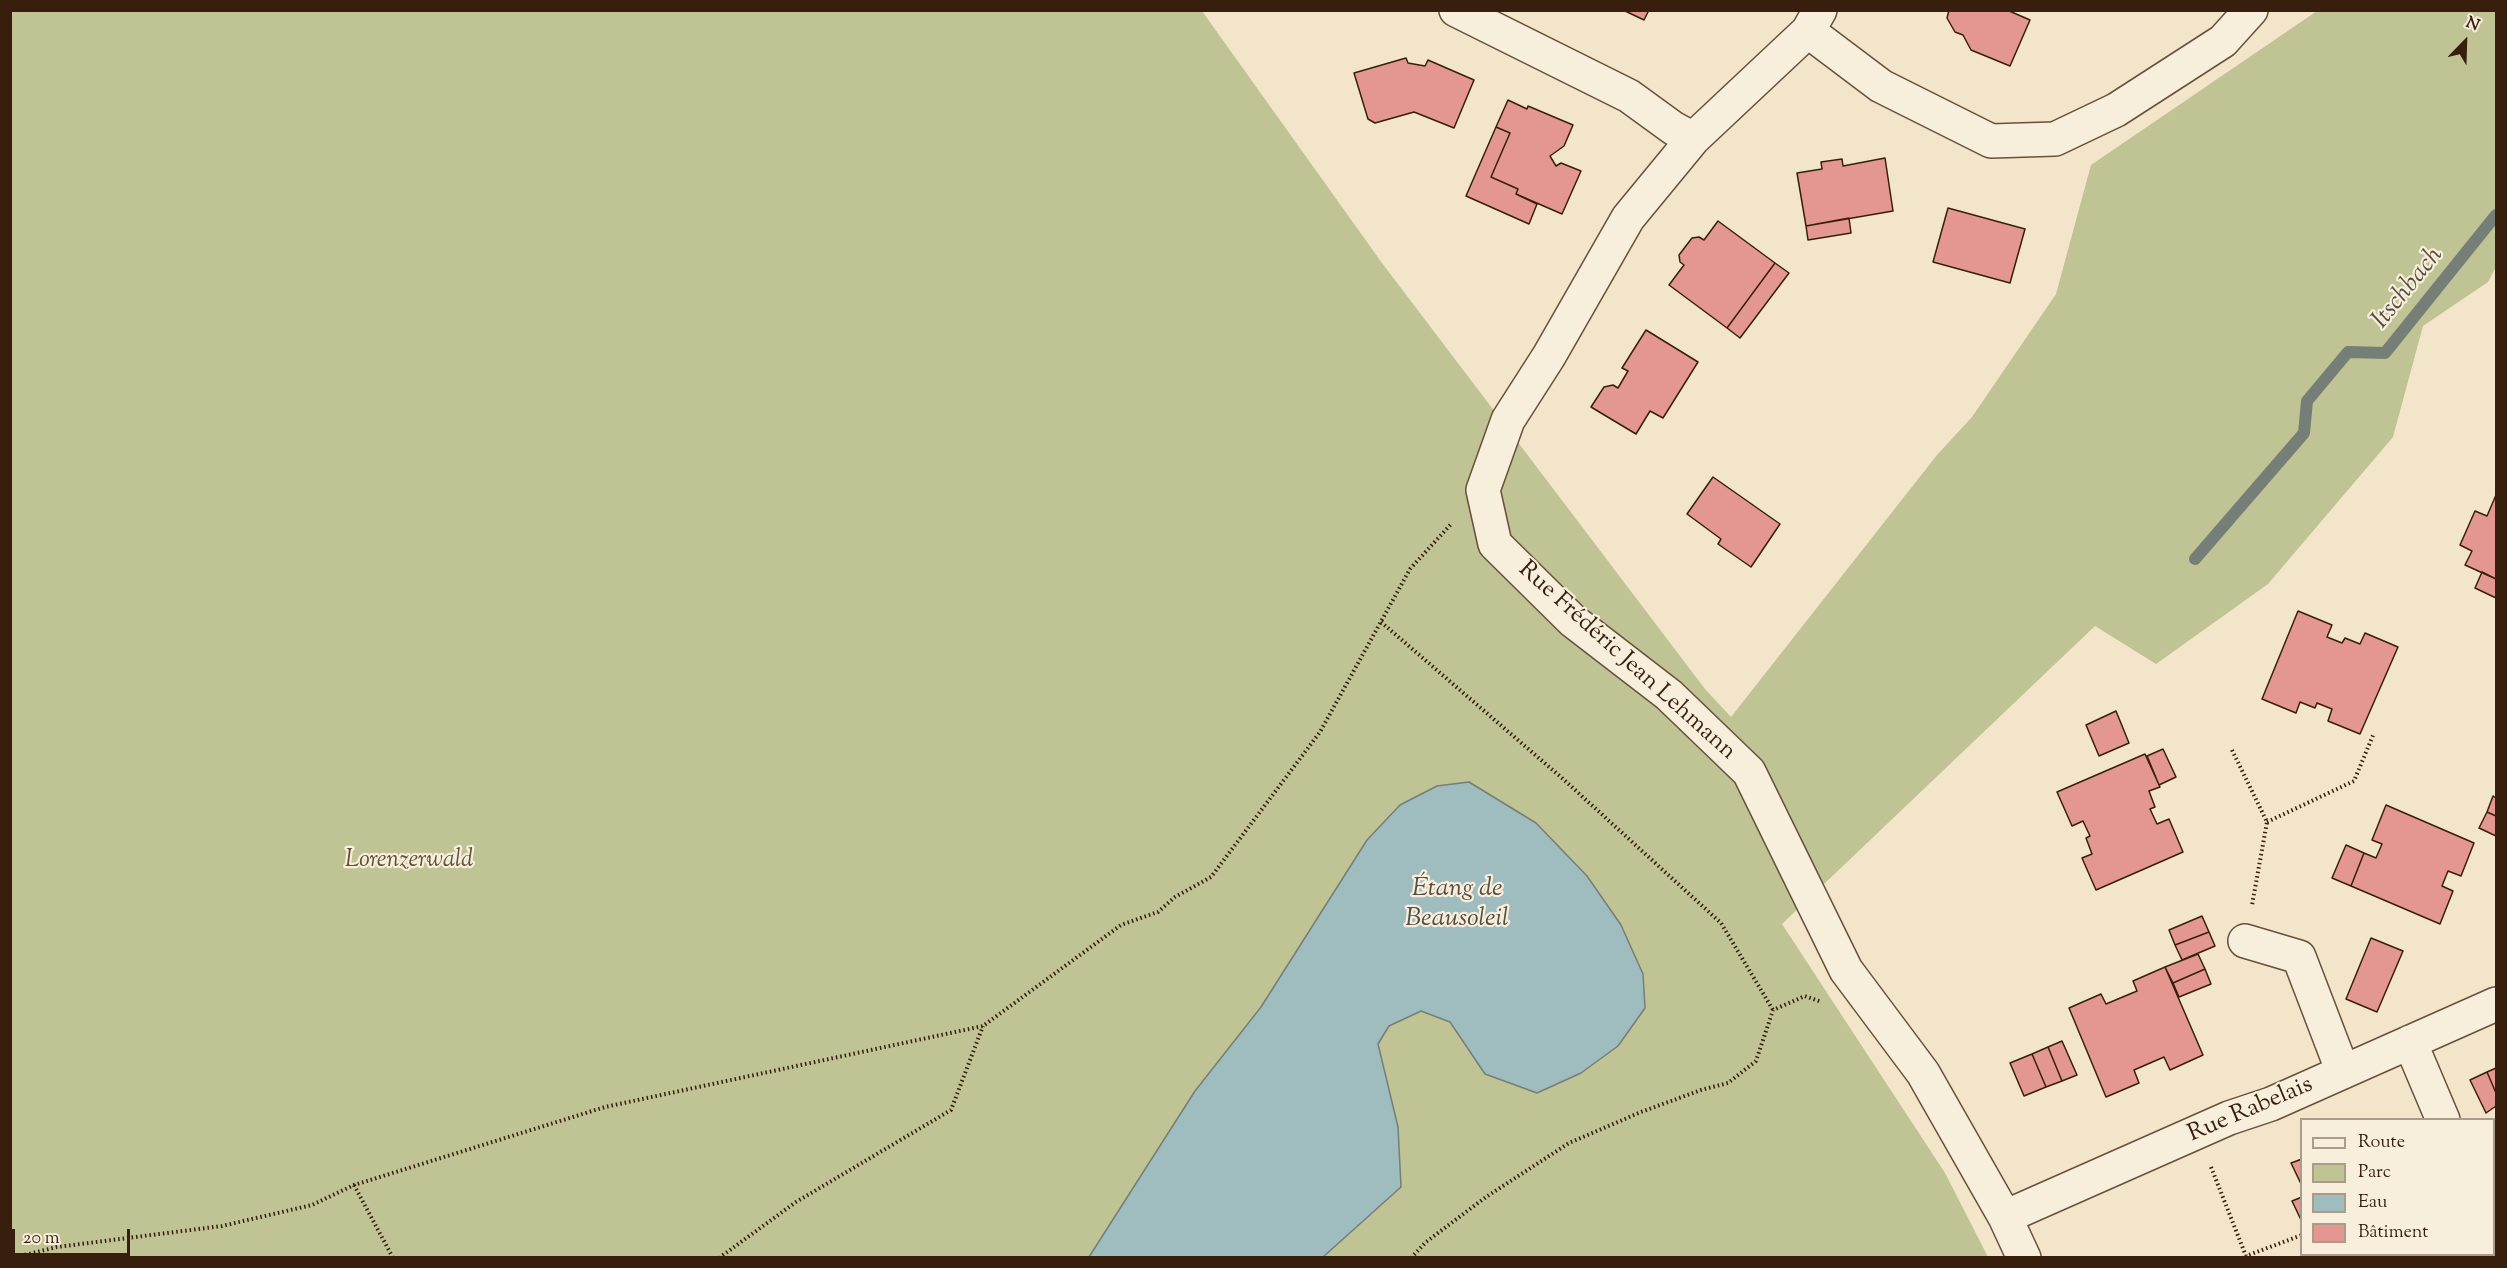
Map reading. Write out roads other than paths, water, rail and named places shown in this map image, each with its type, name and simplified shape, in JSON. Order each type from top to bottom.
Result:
[{"type":"street","points":[[1456,10],[1629,96],[1672,128],[1693,139],[1814,21],[1881,86],[1990,141],[2055,139],[2116,110],[2223,41],[2251,10]]},
{"type":"street","name":"Rue Frédéric Jean Lehmann","points":[[1693,139],[1628,218],[1549,356],[1508,420],[1483,490],[1495,544],[1573,621],[1669,695],[1749,772],[1846,970],[1923,1073],[2005,1217],[2024,1257]]},
{"type":"street","points":[[2245,941],[2299,957],[2343,1072]]},
{"type":"street","name":"Rue Rabelais","points":[[2005,1217],[2496,1004]]},
{"type":"street","points":[[2410,1042],[2443,1118]]},
{"type":"water","name":"Étang de Beausoleil","points":[[1469,782],[1536,823],[1587,876],[1621,925],[1643,974],[1645,1008],[1618,1046],[1581,1073],[1537,1093],[1485,1074],[1450,1022],[1421,1011],[1389,1026],[1378,1044],[1398,1127],[1401,1187],[1323,1257],[1089,1257],[1195,1091],[1261,1007],[1367,840],[1400,805],[1437,786]]},
{"type":"waterway","name":"Itschbach","points":[[2195,559],[2304,433],[2307,401],[2348,352],[2385,353],[2496,215]]},
{"type":"park label","name":"Lorenzerwald","points":[[409,862]]}]
